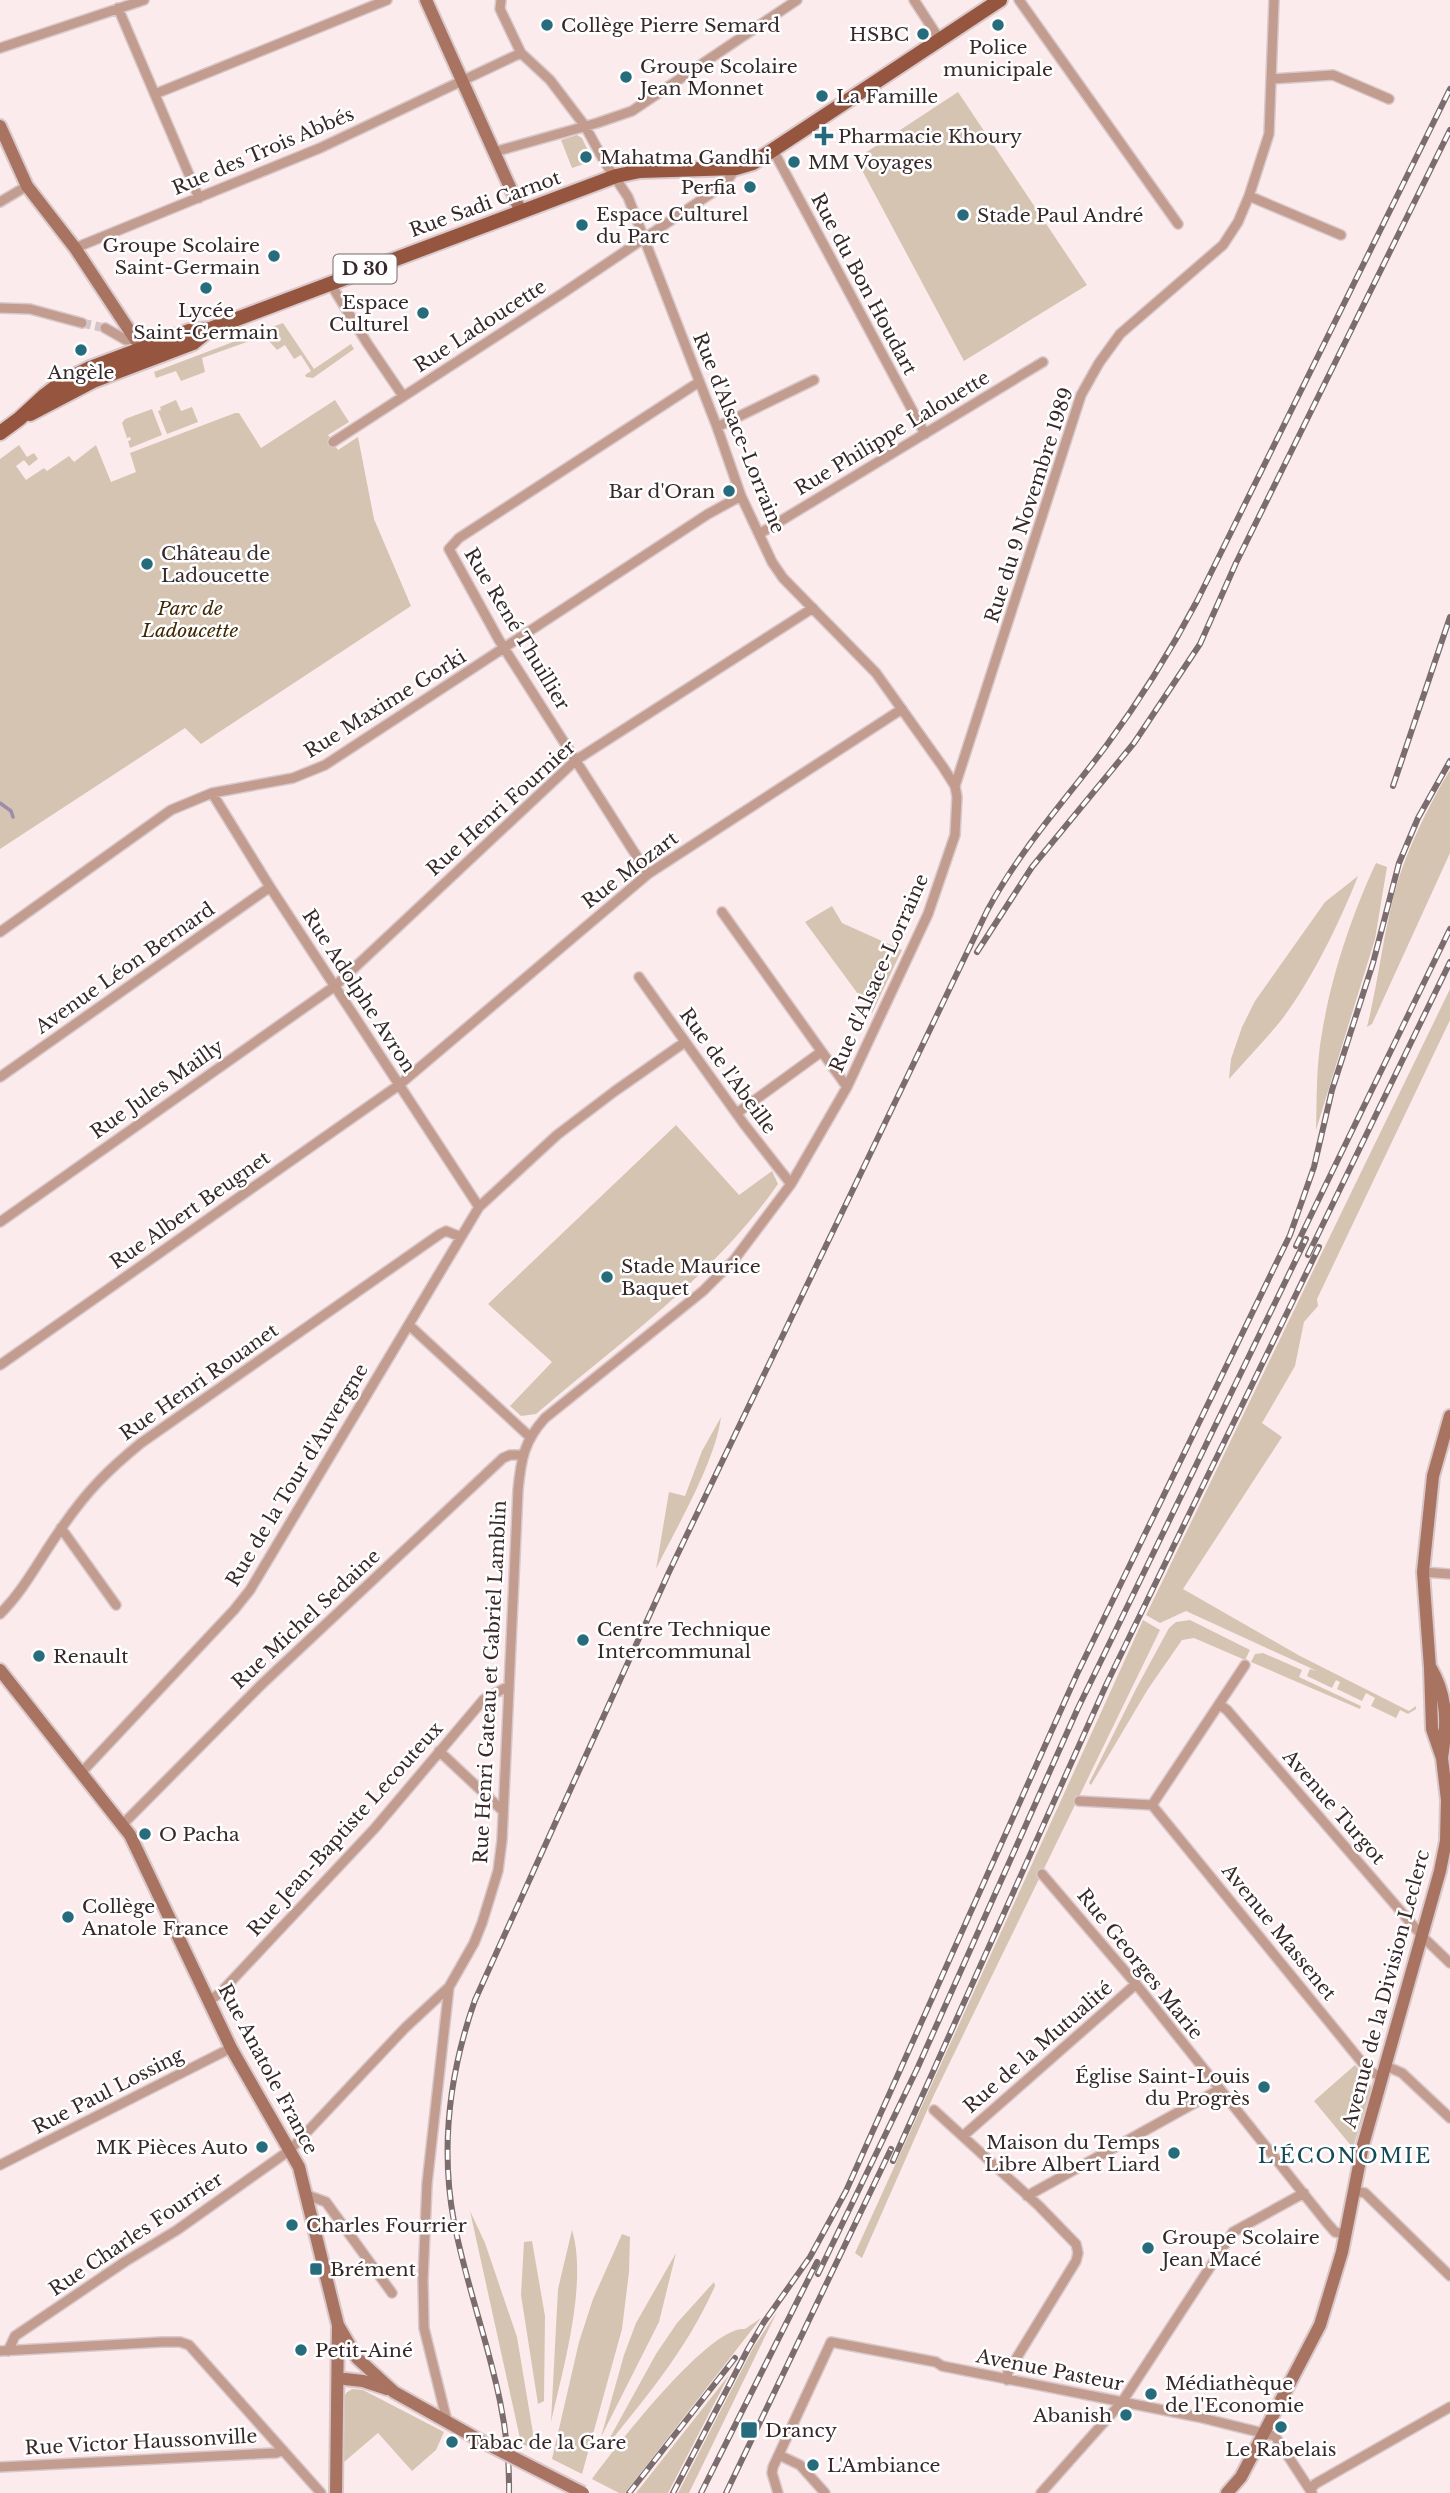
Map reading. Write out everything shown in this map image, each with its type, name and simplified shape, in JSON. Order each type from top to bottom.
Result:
[{"type":"main road","name":"D 30","points":[[616,176],[640,171],[736,168],[754,163],[1000,0]]},
{"type":"main road","name":"Rue Sadi Carnot","points":[[0,433],[62,382],[90,368],[144,348],[193,343],[210,329],[616,176]]},
{"type":"street","points":[[0,48],[144,0]]},
{"type":"street","points":[[155,94],[387,0]]},
{"type":"street","points":[[426,0],[521,212]]},
{"type":"street","points":[[501,0],[500,9],[521,53]]},
{"type":"street","points":[[494,152],[632,111],[783,4],[797,0]]},
{"type":"street","points":[[914,0],[940,40]]},
{"type":"street","points":[[1019,0],[1178,225]]},
{"type":"street","name":"Rue du 9 Novembre 1989","points":[[955,786],[1081,395],[1120,334],[1223,245],[1238,222],[1249,195],[1269,134],[1274,0]]},
{"type":"street","points":[[118,8],[199,198]]},
{"type":"street","name":"Rue des Trois Abbés","points":[[75,248],[320,148],[521,53]]},
{"type":"street","name":"Rue d'Alsace-Lorraine","points":[[521,53],[550,80],[585,126],[634,210],[741,496],[778,571],[876,673],[955,786],[958,809],[942,875],[928,914],[847,1087],[790,1184],[734,1260],[703,1291],[545,1418],[529,1436]]},
{"type":"street","points":[[1272,79],[1333,75],[1388,99]]},
{"type":"street","points":[[0,126],[27,186],[75,248],[144,348]]},
{"type":"street","name":"Rue du Bon Houdart","points":[[773,150],[925,434]]},
{"type":"street","name":"Rue Ladoucette","points":[[333,442],[725,184],[736,168]]},
{"type":"street","points":[[0,202],[27,186]]},
{"type":"street","points":[[1249,195],[1341,235]]},
{"type":"street","points":[[330,283],[366,343],[403,396]]},
{"type":"street","points":[[0,309],[30,309],[82,323]]},
{"type":"street","points":[[105,328],[144,348]]},
{"type":"street","name":"Rue Philippe Lalouette","points":[[760,534],[1042,362]]},
{"type":"street","points":[[717,427],[814,380]]},
{"type":"street","name":"Rue René Thuillier","points":[[648,874],[505,647],[450,554],[451,544],[699,382]]},
{"type":"street","name":"Rue Maxime Gorki","points":[[0,932],[170,810],[212,793],[293,778],[311,772],[423,702],[708,514],[741,496]]},
{"type":"street","name":"Rue Henri Fournier","points":[[335,986],[576,760],[813,608]]},
{"type":"street","name":"Rue Mozart","points":[[399,1085],[648,874],[902,709]]},
{"type":"street","name":"Rue Adolphe Avron","points":[[212,793],[270,887],[479,1207]]},
{"type":"street","name":"Avenue Léon Bernard","points":[[0,1077],[270,887]]},
{"type":"street","points":[[722,912],[847,1087]]},
{"type":"street","name":"Rue de l'Abeille","points":[[639,978],[790,1184]]},
{"type":"street","name":"Rue Jules Mailly","points":[[0,1222],[335,986]]},
{"type":"street","name":"Rue de la Tour d'Auvergne","points":[[81,1773],[250,1590],[479,1207],[557,1135],[685,1042]]},
{"type":"street","points":[[737,1114],[821,1052]]},
{"type":"street","name":"Rue Albert Beugnet","points":[[0,1365],[399,1085]]},
{"type":"street","name":"Rue Henri Rouanet","points":[[0,1614],[24,1588],[61,1528],[108,1470],[141,1443],[446,1230],[461,1237]]},
{"type":"street","points":[[409,1325],[529,1436]]},
{"type":"street","name":"Avenue de la Division Leclerc","points":[[1227,2493],[1241,2477],[1317,2334],[1342,2252],[1363,2145],[1423,1937],[1446,1842],[1448,1818],[1442,1758],[1432,1729],[1423,1572],[1433,1476],[1448,1422]]},
{"type":"street","name":"Rue Henri Gateau et Gabriel Lamblin","points":[[447,2421],[424,2328],[427,2190],[449,1987],[474,1943],[498,1871],[518,1490],[529,1436]]},
{"type":"street","name":"Rue Michel Sedaine","points":[[123,1824],[262,1684],[503,1458],[523,1455]]},
{"type":"street","points":[[61,1528],[117,1605]]},
{"type":"street","points":[[1423,1572],[1450,1574]]},
{"type":"street","points":[[1079,1801],[1152,1805],[1245,1665]]},
{"type":"street","points":[[1430,1668],[1441,1686],[1448,1717],[1442,1758]]},
{"type":"street","name":"Rue Anatole France","points":[[0,1670],[123,1824],[231,2048],[299,2167],[338,2325],[357,2358],[394,2392],[483,2442],[583,2493]]},
{"type":"street","name":"Rue Jean-Baptiste Lecouteux","points":[[209,2001],[220,1993],[375,1828],[484,1699],[509,1686]]},
{"type":"street","name":"Avenue Turgot","points":[[1220,1705],[1423,1937],[1450,1963]]},
{"type":"street","points":[[1431,1715],[1448,1717]]},
{"type":"street","points":[[439,1751],[503,1811]]},
{"type":"street","name":"Avenue Massenet","points":[[1152,1805],[1370,2071],[1402,2073],[1450,2118]]},
{"type":"street","name":"Rue Georges Marie","points":[[1042,1874],[1136,1984],[1335,2232],[1345,2234]]},
{"type":"street","name":"Rue de la Mutualité","points":[[963,2136],[1136,1984]]},
{"type":"street","name":"Rue Charles Fourrier","points":[[4,2351],[23,2330],[177,2230],[290,2150],[421,2011],[449,1987]]},
{"type":"street","name":"Rue Paul Lossing","points":[[0,2165],[231,2048]]},
{"type":"street","points":[[1027,2196],[1220,2090]]},
{"type":"street","points":[[934,2110],[1076,2244],[1076,2261],[1008,2372],[1007,2380]]},
{"type":"street","points":[[1354,2191],[1365,2193],[1450,2276]]},
{"type":"street","points":[[1041,2493],[1122,2402],[1233,2232],[1304,2193]]},
{"type":"street","points":[[307,2195],[326,2202],[392,2293]]},
{"type":"street","points":[[336,2493],[341,2383],[337,2358],[338,2325]]},
{"type":"street","points":[[4,2351],[162,2342],[189,2345],[321,2493]]},
{"type":"street","name":"Avenue Pasteur","points":[[779,2455],[831,2342],[1264,2432]]},
{"type":"street","points":[[337,2358],[346,2355],[357,2358],[341,2383]]},
{"type":"street","points":[[341,2383],[363,2381],[394,2392]]},
{"type":"street","points":[[1311,2492],[1315,2484],[1450,2407]]},
{"type":"street","points":[[1264,2432],[1275,2435],[1311,2492]]},
{"type":"street","name":"Rue Victor Haussonville","points":[[0,2467],[276,2453],[283,2450]]},
{"type":"street","points":[[778,2493],[772,2473],[779,2455],[800,2465],[825,2493]]},
{"type":"green space","name":"Stade Paul André","points":[[958,92],[1087,285],[964,361],[856,159]]},
{"type":"green space","points":[[577,135],[582,138],[589,153],[583,156],[584,164],[572,168],[561,140]]},
{"type":"green space","points":[[283,323],[314,369],[351,344],[354,349],[313,378],[306,377],[311,371],[301,355],[294,359],[285,345],[277,350],[269,341],[258,338],[202,358],[205,372],[181,381],[176,371],[156,378],[154,372]]},
{"type":"green space","points":[[176,400],[181,411],[192,407],[198,422],[167,434],[158,411],[161,410],[160,407]]},
{"type":"green space","name":"Parc de Ladoucette","points":[[335,400],[349,422],[328,435],[338,450],[358,437],[374,519],[411,606],[201,744],[185,728],[0,849],[0,459],[19,445],[27,457],[34,453],[38,459],[29,466],[24,460],[16,466],[26,480],[44,468],[47,471],[69,456],[74,462],[96,445],[111,482],[136,472],[130,453],[235,413],[239,413],[261,448]]},
{"type":"green space","points":[[152,409],[162,435],[130,448],[128,441],[131,440],[130,437],[127,438],[122,423],[125,419]]},
{"type":"green space","points":[[1450,770],[1450,853],[1372,1024],[1367,1027],[1399,878],[1421,824]]},
{"type":"green space","points":[[1376,863],[1387,867],[1375,939],[1316,1130],[1320,1045],[1326,1012],[1343,946]]},
{"type":"green space","points":[[1358,876],[1333,932],[1302,990],[1279,1023],[1229,1079],[1231,1059],[1255,1001],[1325,902]]},
{"type":"green space","points":[[832,906],[842,923],[902,950],[872,1013],[805,922]]},
{"type":"green space","points":[[1450,989],[1450,1020],[1317,1299],[1318,1306],[1304,1322],[1295,1366],[1262,1423],[1282,1437],[1183,1589],[1300,1656],[1409,1711],[1416,1706],[1416,1709],[1408,1714],[1400,1710],[1396,1718],[1371,1706],[1375,1698],[1366,1693],[1362,1701],[1337,1689],[1340,1682],[1336,1680],[1332,1688],[1307,1676],[1310,1669],[1317,1671],[1186,1611],[1160,1623],[1146,1615]]},
{"type":"green space","name":"Stade Maurice Baquet","points":[[676,1125],[739,1195],[772,1171],[778,1184],[725,1249],[664,1306],[536,1414],[521,1416],[510,1406],[552,1362],[488,1304]]},
{"type":"green space","points":[[721,1417],[703,1474],[656,1569],[669,1492],[685,1496],[702,1451]]},
{"type":"green space","points":[[1143,1620],[1160,1630],[933,2097],[862,2258],[855,2253]]},
{"type":"green space","points":[[1190,1620],[1250,1650],[1245,1660],[1194,1638],[1182,1640],[1148,1689],[1091,1785],[1089,1783],[1169,1628],[1176,1622]]},
{"type":"green space","points":[[1263,1653],[1302,1670],[1299,1677],[1361,1706],[1360,1709],[1251,1662],[1255,1654]]},
{"type":"green space","points":[[1355,2065],[1370,2083],[1371,2089],[1353,2148],[1314,2101]]},
{"type":"green space","points":[[470,2211],[485,2243],[517,2337],[536,2451],[521,2443]]},
{"type":"green space","points":[[572,2230],[576,2251],[576,2300],[551,2422],[558,2289]]},
{"type":"green space","points":[[622,2234],[630,2237],[622,2329],[582,2474],[552,2459],[579,2342],[593,2299]]},
{"type":"green space","points":[[532,2241],[545,2316],[544,2401],[538,2404],[521,2295],[524,2242]]},
{"type":"green space","points":[[676,2253],[659,2322],[601,2437],[636,2323]]},
{"type":"green space","points":[[714,2282],[715,2286],[704,2310],[678,2353],[602,2452],[656,2354],[677,2323]]},
{"type":"green space","points":[[777,2312],[689,2493],[678,2493],[753,2348]]},
{"type":"green space","points":[[761,2318],[625,2493],[619,2493],[592,2479],[663,2391],[687,2367],[729,2333],[745,2329]]},
{"type":"green space","points":[[729,2375],[668,2493],[636,2493]]},
{"type":"green space","points":[[352,2389],[363,2390],[444,2432],[436,2450],[412,2471],[378,2433],[344,2462],[343,2401],[346,2393]]},
{"type":"waterway","points":[[0,803],[11,811],[13,817]]},
{"type":"tunnel","points":[[82,323],[105,328]]},
{"type":"railway","points":[[509,2493],[504,2422],[454,2222],[448,2166],[454,2082],[459,2054],[475,2000],[669,1572],[987,911],[1029,846],[1131,711],[1187,620],[1450,89]]},
{"type":"railway","points":[[977,952],[1032,867],[1134,743],[1200,644],[1236,563],[1450,130]]},
{"type":"railway","points":[[1393,786],[1450,617]]},
{"type":"railway","points":[[673,2493],[748,2349],[810,2257],[846,2191],[1077,1674],[1290,1235],[1314,1167],[1332,1090],[1373,963],[1399,863],[1418,818],[1450,761]]},
{"type":"railway","points":[[1296,1246],[1450,929]]},
{"type":"railway","points":[[1308,1255],[1450,962]]},
{"type":"railway","points":[[818,2274],[917,2069],[1078,1708],[1306,1239]]},
{"type":"railway","points":[[893,2161],[1107,1683],[1319,1247]]},
{"type":"railway","points":[[726,2493],[891,2149]]},
{"type":"railway","points":[[701,2493],[817,2262]]},
{"type":"railway","points":[[629,2493],[735,2358]]},
{"type":"place","name":"Collège Pierre Semard","points":[[547,25]]},
{"type":"place","name":"Police municipale","points":[[998,25]]},
{"type":"place","name":"HSBC","points":[[923,34]]},
{"type":"place","name":"Groupe Scolaire Jean Monnet","points":[[626,77]]},
{"type":"place","name":"La Famille","points":[[822,96]]},
{"type":"place","name":"Pharmacie Khoury","points":[[824,136]]},
{"type":"place","name":"Mahatma Gandhi","points":[[586,157]]},
{"type":"place","name":"MM Voyages","points":[[794,162]]},
{"type":"place","name":"Perfia","points":[[750,187]]},
{"type":"place","name":"Stade Paul André","points":[[963,215]]},
{"type":"place","name":"Espace Culturel du Parc","points":[[582,225]]},
{"type":"place","name":"Groupe Scolaire Saint-Germain","points":[[274,256]]},
{"type":"place","name":"Lycée Saint-Germain","points":[[206,288]]},
{"type":"place","name":"Espace Culturel","points":[[423,313]]},
{"type":"place","name":"Angèle","points":[[81,350]]},
{"type":"place","name":"Bar d'Oran","points":[[729,491]]},
{"type":"place","name":"Château de Ladoucette","points":[[147,564]]},
{"type":"place","name":"Stade Maurice Baquet","points":[[607,1277]]},
{"type":"place","name":"Centre Technique Intercommunal","points":[[583,1640]]},
{"type":"place","name":"Renault","points":[[39,1656]]},
{"type":"place","name":"O Pacha","points":[[145,1834]]},
{"type":"place","name":"Collège Anatole France","points":[[68,1917]]},
{"type":"place","name":"Église Saint-Louis du Progrès","points":[[1264,2087]]},
{"type":"place","name":"MK Pièces Auto","points":[[262,2147]]},
{"type":"place","name":"Maison du Temps Libre Albert Liard","points":[[1174,2153]]},
{"type":"place","name":"Charles Fourrier","points":[[292,2225]]},
{"type":"place","name":"Groupe Scolaire Jean Macé","points":[[1148,2248]]},
{"type":"place","name":"Brément","points":[[316,2269]]},
{"type":"place","name":"Petit-Ainé","points":[[301,2350]]},
{"type":"place","name":"Médiathèque de l'Economie","points":[[1151,2394]]},
{"type":"place","name":"Abanish","points":[[1126,2415]]},
{"type":"place","name":"Le Rabelais","points":[[1281,2427]]},
{"type":"place","name":"Drancy","points":[[749,2430]]},
{"type":"place","name":"Tabac de la Gare","points":[[452,2442]]},
{"type":"place","name":"L'Ambiance","points":[[813,2465]]},
{"type":"district","name":"L'ÉCONOMIE","points":[[1345,2156]]}]
